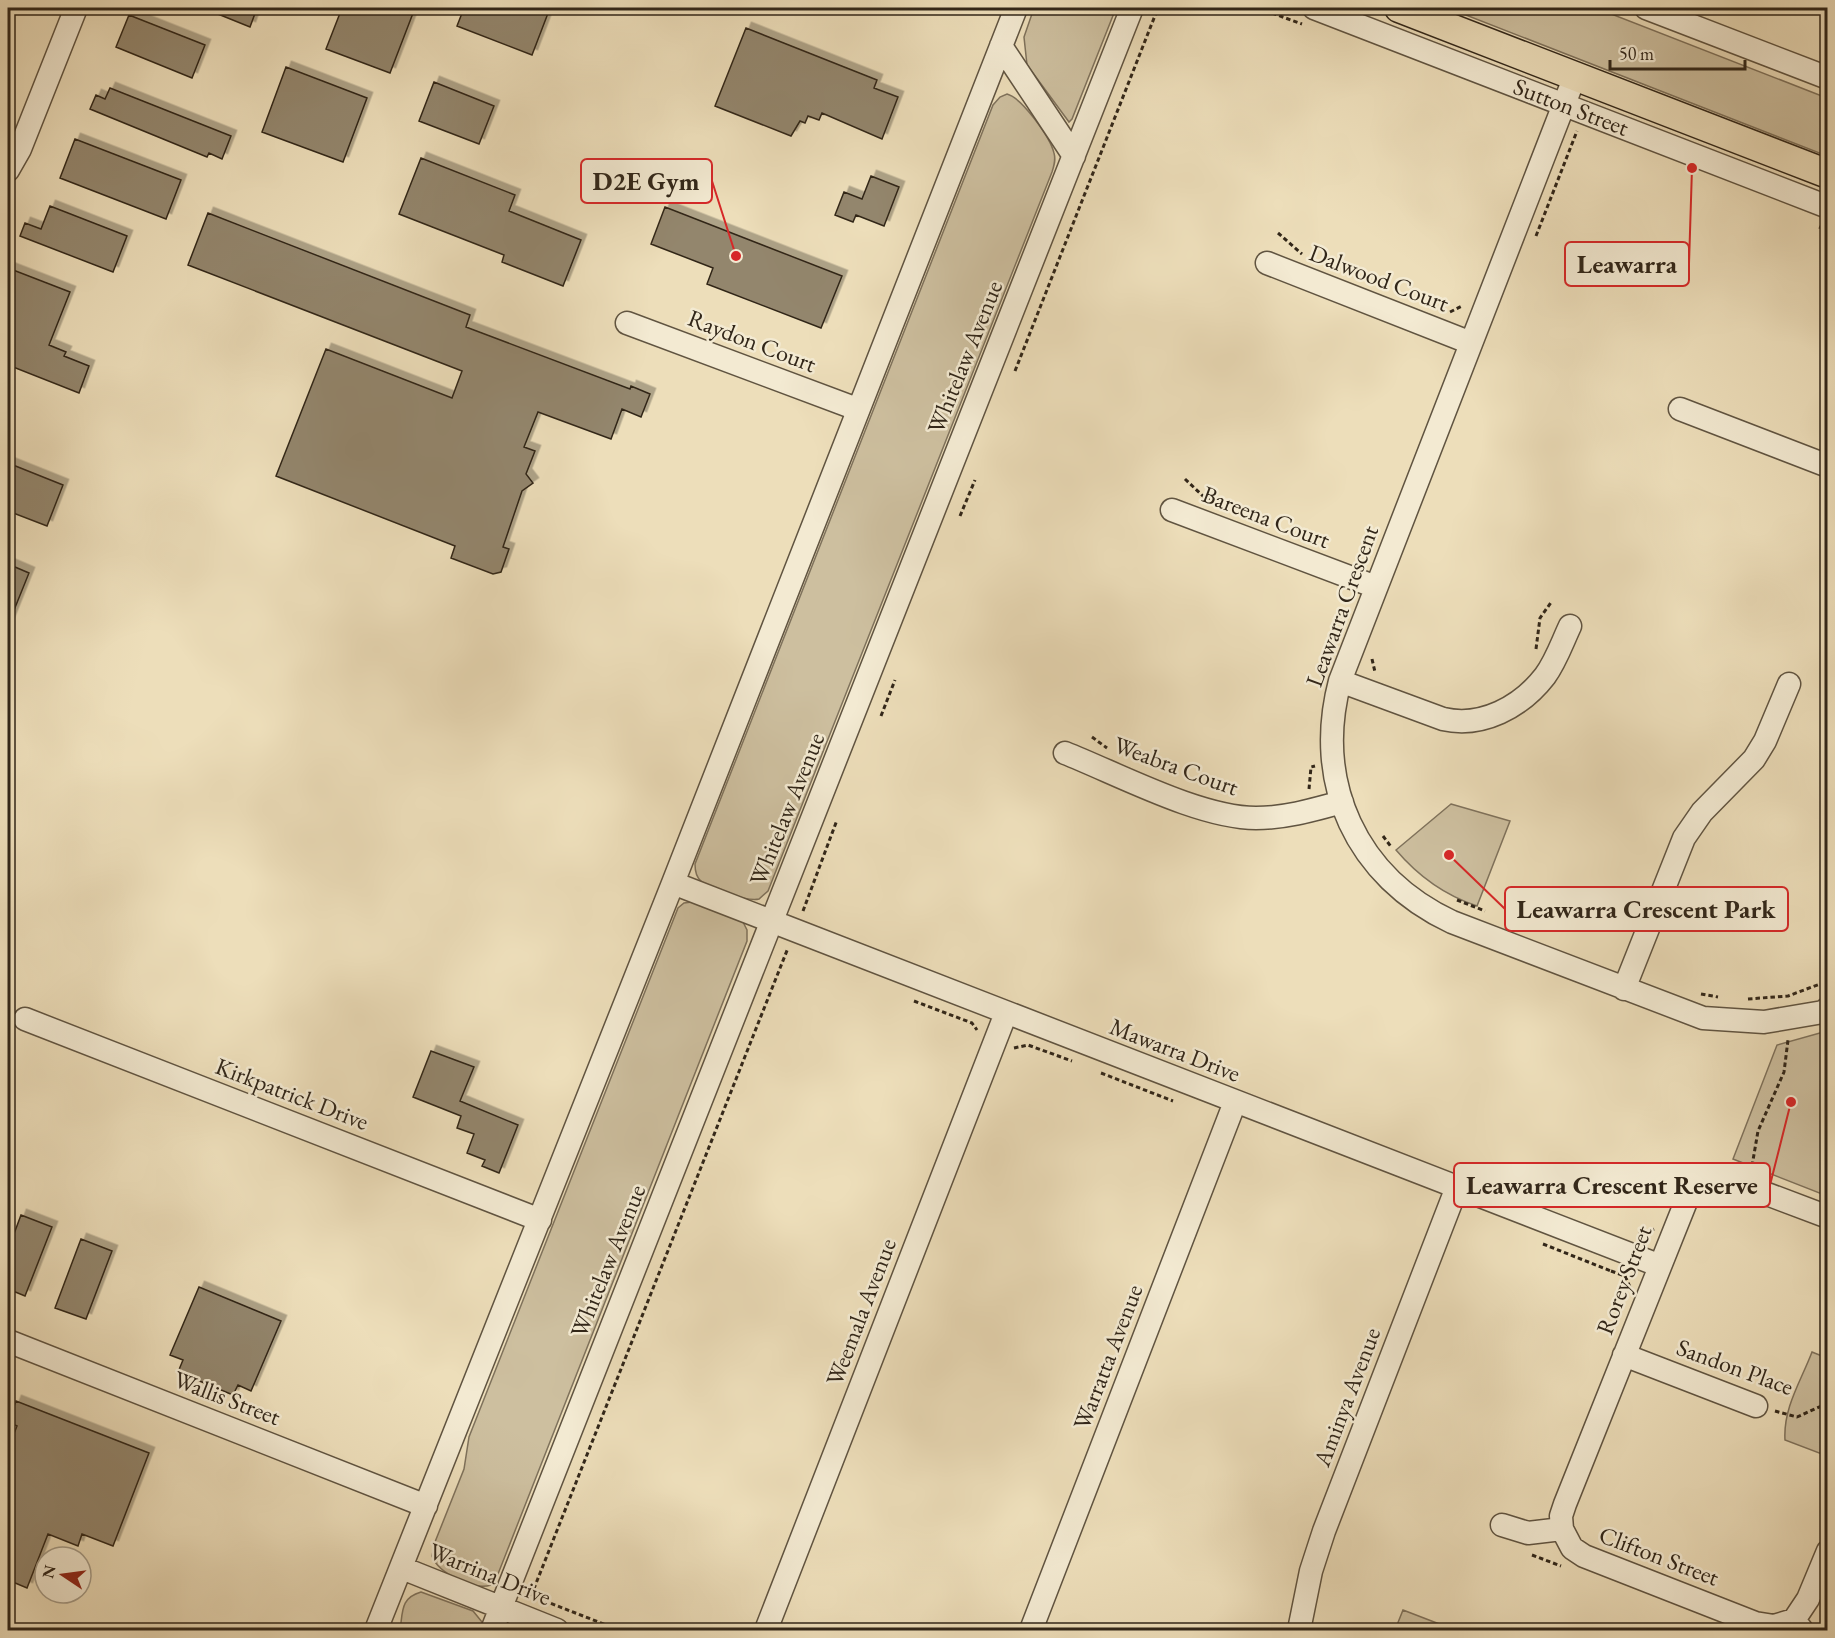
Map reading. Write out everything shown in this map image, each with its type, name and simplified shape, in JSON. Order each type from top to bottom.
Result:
[{"type":"main road","name":"Sutton Street","points":[[1399,8],[1827,174]]},
{"type":"street","points":[[8,170],[20,149],[76,8]]},
{"type":"street","name":"Whitelaw Avenue","points":[[492,1630],[1132,8]]},
{"type":"street","name":"Sutton Street","points":[[1314,8],[1827,207]]},
{"type":"street","points":[[1646,8],[1827,78]]},
{"type":"street","points":[[378,1629],[673,883],[857,409],[1016,12]]},
{"type":"street","points":[[1001,46],[1074,156]]},
{"type":"street","name":"Leawarra Crescent","points":[[1575,76],[1340,681],[1332,722],[1333,765],[1342,802],[1354,832],[1375,864],[1398,889],[1422,907],[1462,926],[1693,1015],[1724,1021],[1777,1021],[1823,1012],[1827,1008]]},
{"type":"street","name":"Dalwood Court","points":[[1267,263],[1471,343]]},
{"type":"street","name":"Raydon Court","points":[[627,323],[857,409]]},
{"type":"street","points":[[1680,409],[1827,466]]},
{"type":"street","name":"Bareena Court","points":[[1172,510],[1376,587]]},
{"type":"street","points":[[1340,681],[1370,682],[1443,719],[1460,722],[1482,719],[1514,704],[1540,681],[1552,665],[1570,626]]},
{"type":"street","points":[[1624,989],[1684,838],[1702,812],[1754,759],[1765,741],[1789,684]]},
{"type":"street","name":"Weabra Court","points":[[1065,753],[1203,809],[1234,817],[1290,816],[1342,802]]},
{"type":"street","name":"Mawarra Drive","points":[[673,883],[1658,1265]]},
{"type":"street","name":"Weemala Avenue","points":[[766,1630],[1006,1013]]},
{"type":"street","name":"Kirkpatrick Drive","points":[[25,1019],[540,1220]]},
{"type":"street","name":"Warratta Avenue","points":[[1031,1630],[1235,1102]]},
{"type":"street","name":"Rorey Street","points":[[1562,1529],[1563,1508],[1688,1193],[1707,1178],[1726,1178],[1827,1217]]},
{"type":"street","name":"Aminya Avenue","points":[[1299,1630],[1309,1581],[1324,1531],[1457,1187]]},
{"type":"street","name":"Wallis Street","points":[[8,1341],[426,1506]]},
{"type":"street","name":"Sandon Place","points":[[1624,1355],[1756,1406]]},
{"type":"street","points":[[1502,1525],[1528,1533],[1562,1529]]},
{"type":"street","name":"Clifton Street","points":[[1562,1529],[1568,1542],[1582,1556],[1755,1623],[1774,1626],[1798,1625]]},
{"type":"street","points":[[1798,1625],[1827,1551]]},
{"type":"street","name":"Warrina Drive","points":[[402,1568],[557,1630]]},
{"type":"path","points":[[1015,371],[1158,8]]},
{"type":"path","points":[[1278,233],[1304,255]]},
{"type":"path","points":[[1449,313],[1462,307],[1464,300],[1485,308]]},
{"type":"path","points":[[960,516],[975,480]]},
{"type":"path","points":[[1534,656],[1540,618],[1552,601]]},
{"type":"path","points":[[1370,682],[1371,660],[1376,649]]},
{"type":"path","points":[[1370,682],[1372,668]]},
{"type":"path","points":[[881,716],[895,680]]},
{"type":"path","points":[[1092,737],[1110,750]]},
{"type":"path","points":[[1309,793],[1311,767],[1333,765]]},
{"type":"path","points":[[531,1596],[701,1173],[837,820]]},
{"type":"path","points":[[1377,827],[1396,853]]},
{"type":"path","points":[[1452,898],[1494,915]]},
{"type":"path","points":[[1745,999],[1788,996],[1827,981]]},
{"type":"path","points":[[1697,993],[1726,998]]},
{"type":"path","points":[[914,1001],[972,1023],[977,1029],[978,1037]]},
{"type":"path","points":[[1751,1169],[1758,1131],[1784,1072],[1788,1040]]},
{"type":"path","points":[[1010,1052],[1016,1046],[1025,1044],[1083,1065]]},
{"type":"path","points":[[1093,1069],[1173,1101]]},
{"type":"path","points":[[1635,1233],[1642,1235],[1655,1229]]},
{"type":"path","points":[[1536,1241],[1611,1271]]},
{"type":"path","name":"Sandon Place","points":[[1756,1406],[1797,1417],[1827,1403]]},
{"type":"path","points":[[1822,1619],[1827,1630]]},
{"type":"shaded area","points":[[1034,8],[1116,8],[1069,122],[1027,65],[1024,37]]},
{"type":"shaded area","points":[[1448,8],[1596,8],[1827,98],[1827,156]]},
{"type":"shaded area","points":[[1007,94],[1027,110],[1047,138],[1055,156],[1052,172],[768,891],[759,899],[754,899],[720,891],[699,879],[695,864],[993,105],[1000,97]]},
{"type":"shaded area","points":[[1451,804],[1510,821],[1477,906],[1432,884],[1396,850]]},
{"type":"shaded area","points":[[692,902],[743,922],[747,930],[747,941],[498,1574],[491,1585],[466,1583],[441,1569],[432,1556],[435,1542],[464,1469],[469,1437],[678,908],[684,903]]},
{"type":"shaded area","points":[[1827,1031],[1827,1196],[1733,1159],[1777,1045]]},
{"type":"shaded area","points":[[1812,1352],[1827,1358],[1827,1456],[1785,1440],[1790,1406]]},
{"type":"shaded area","points":[[421,1592],[473,1611],[482,1622],[482,1630],[400,1630],[402,1612],[406,1602]]},
{"type":"shaded area","points":[[1403,1610],[1455,1630],[1395,1630]]},
{"type":"building","points":[[203,8],[257,8],[250,27]]},
{"type":"building","points":[[342,8],[415,8],[390,73],[326,49]]},
{"type":"building","points":[[464,8],[550,8],[532,55],[457,26]]},
{"type":"building","points":[[129,15],[205,45],[192,78],[116,47]]},
{"type":"building","points":[[746,28],[877,80],[874,88],[898,97],[882,139],[822,113],[819,120],[808,116],[805,123],[800,121],[791,136],[715,106]]},
{"type":"building","points":[[286,67],[367,98],[343,162],[262,132]]},
{"type":"building","points":[[434,82],[494,106],[479,144],[419,121]]},
{"type":"building","points":[[110,88],[231,136],[222,159],[209,153],[207,157],[90,109],[96,95],[105,99]]},
{"type":"building","points":[[75,139],[181,180],[166,219],[60,178]]},
{"type":"building","points":[[421,158],[515,195],[509,211],[581,240],[563,286],[502,262],[504,255],[399,214]]},
{"type":"building","points":[[871,176],[899,187],[884,226],[856,215],[853,222],[835,215],[844,192],[862,199]]},
{"type":"building","points":[[50,206],[127,236],[113,272],[20,236],[25,223],[41,229]]},
{"type":"building","points":[[665,207],[842,276],[821,328],[707,284],[713,268],[651,244]]},
{"type":"building","points":[[208,213],[470,315],[466,327],[630,389],[631,386],[650,394],[641,417],[622,409],[611,439],[538,412],[524,447],[535,451],[526,474],[533,483],[522,491],[503,547],[509,549],[501,572],[493,574],[451,558],[455,546],[276,476],[326,349],[452,398],[462,371],[188,265]]},
{"type":"building","points":[[8,268],[70,292],[49,345],[66,352],[64,356],[89,366],[79,393],[8,365]]},
{"type":"building","points":[[8,463],[63,485],[47,526],[8,511]]},
{"type":"building","points":[[8,564],[29,573],[8,625]]},
{"type":"building","points":[[431,1051],[474,1067],[460,1101],[518,1125],[499,1173],[482,1166],[485,1160],[467,1153],[474,1134],[457,1128],[461,1116],[413,1097]]},
{"type":"building","points":[[21,1215],[52,1227],[25,1296],[8,1289],[8,1250]]},
{"type":"building","points":[[81,1239],[112,1251],[86,1319],[55,1308]]},
{"type":"building","points":[[199,1287],[281,1321],[251,1391],[238,1385],[233,1395],[178,1372],[183,1360],[170,1355]]},
{"type":"building","points":[[16,1401],[149,1453],[113,1546],[82,1534],[78,1545],[76,1545],[48,1534],[44,1545],[33,1545],[33,1573],[27,1588],[8,1580],[8,1449],[17,1426],[8,1422]]},
{"type":"place","name":"Leawarra","points":[[1692,168]]},
{"type":"place","name":"D2E Gym","points":[[736,256]]},
{"type":"place","name":"Leawarra Crescent Park","points":[[1449,855]]},
{"type":"place","name":"Leawarra Crescent Reserve","points":[[1791,1102]]}]
